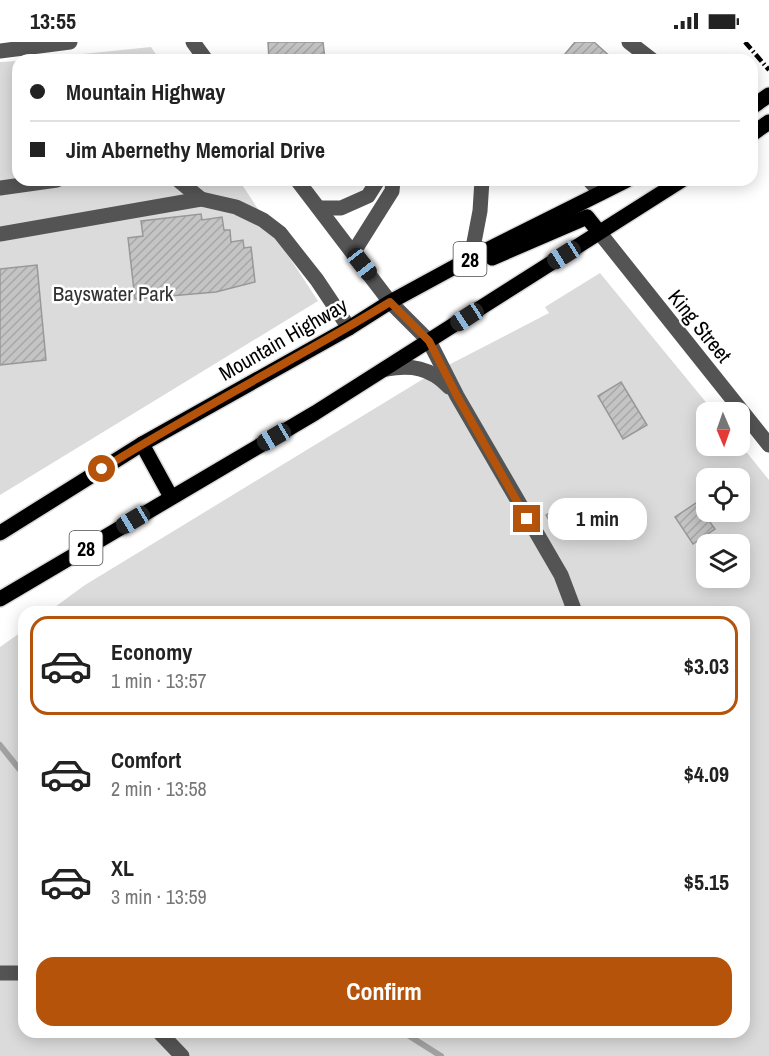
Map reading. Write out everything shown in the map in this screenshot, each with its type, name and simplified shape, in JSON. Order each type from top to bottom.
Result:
[{"type":"main road","name":"Mountain Highway","points":[[0,533],[142,444],[390,302],[471,258],[616,186]]},
{"type":"main road","name":"28","points":[[0,599],[315,413],[672,186]]},
{"type":"main road","points":[[390,302],[587,217],[599,232]]},
{"type":"main road","points":[[142,444],[171,497]]},
{"type":"street","points":[[0,51],[70,42]]},
{"type":"street","points":[[629,42],[644,54]]},
{"type":"street","points":[[0,189],[19,186]]},
{"type":"street","points":[[185,186],[201,199]]},
{"type":"street","points":[[302,186],[390,302],[429,341],[457,396],[561,575],[573,606]]},
{"type":"street","points":[[318,208],[341,208],[368,196],[374,186]]},
{"type":"street","points":[[353,253],[392,191],[392,186]]},
{"type":"street","points":[[471,258],[482,186]]},
{"type":"street","points":[[594,186],[601,194]]},
{"type":"street","points":[[0,234],[201,199],[236,207],[263,220],[280,233],[317,280],[348,328]]},
{"type":"street","name":"King Street","points":[[599,232],[769,445]]},
{"type":"street","points":[[386,369],[402,366],[429,371],[447,384],[457,396]]},
{"type":"street","points":[[0,973],[18,973]]},
{"type":"street","points":[[165,1038],[182,1056]]},
{"type":"green space","points":[[151,47],[156,54],[83,54]]},
{"type":"green space","name":"Bayswater Park","points":[[12,61],[12,186],[243,186],[318,301],[0,495],[0,62]]},
{"type":"green space","points":[[600,273],[706,402],[696,402],[696,456],[750,456],[769,480],[769,1056],[0,1056],[0,647],[18,634],[18,1038],[750,1038],[750,606],[56,606],[85,585],[433,373],[549,313],[545,307]]},
{"type":"building","points":[[268,42],[323,42],[324,54],[269,54]]},
{"type":"building","points":[[575,42],[594,42],[607,54],[565,54]]},
{"type":"building","points":[[201,214],[202,220],[222,217],[224,230],[230,230],[231,242],[243,240],[244,248],[251,247],[255,282],[216,292],[135,299],[128,238],[143,236],[141,221]]},
{"type":"building","points":[[37,265],[46,360],[0,365],[0,269]]},
{"type":"building","points":[[621,382],[647,425],[623,439],[598,396]]},
{"type":"building","points":[[569,502],[579,519],[556,532],[546,515]]},
{"type":"building","points":[[696,503],[696,522],[710,522],[715,529],[708,534],[696,534],[696,542],[693,544],[675,517]]},
{"type":"waterway","points":[[0,745],[18,768]]},
{"type":"waterway","points":[[412,1038],[441,1056]]},
{"type":"railway","points":[[745,42],[755,54]]},
{"type":"railway","points":[[758,57],[769,70]]},
{"type":"route","points":[[102,469],[390,302],[429,341],[457,396],[527,519]]}]
